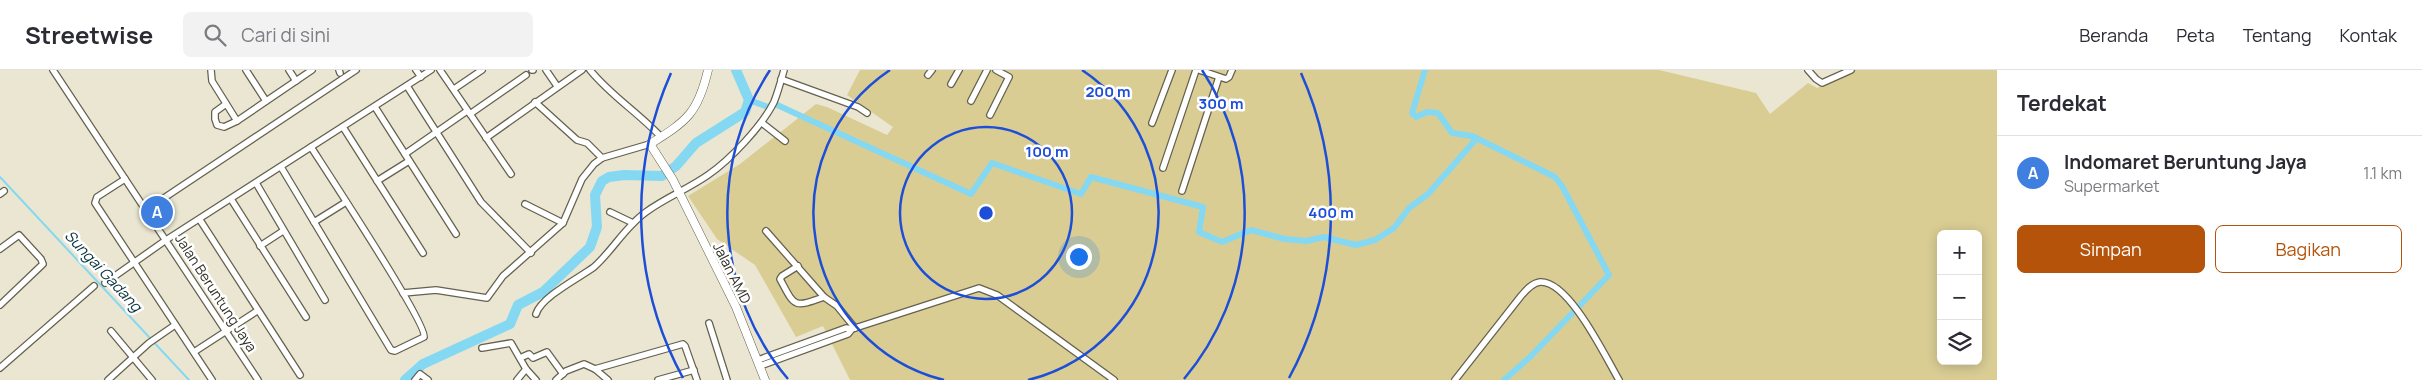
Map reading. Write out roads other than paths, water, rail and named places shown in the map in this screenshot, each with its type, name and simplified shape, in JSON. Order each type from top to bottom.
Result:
[{"type":"street","name":"Jalan Beruntung Jaya","points":[[53,70],[258,380]]},
{"type":"street","points":[[211,70],[212,81],[237,121]]},
{"type":"street","points":[[246,70],[266,101]]},
{"type":"street","points":[[289,70],[299,79]]},
{"type":"street","points":[[297,70],[299,79]]},
{"type":"street","points":[[226,104],[215,112],[217,125],[224,127],[237,121],[312,70]]},
{"type":"street","points":[[146,210],[356,70]]},
{"type":"street","points":[[416,70],[420,77]]},
{"type":"street","points":[[105,283],[166,240],[200,220],[431,70]]},
{"type":"street","points":[[440,70],[511,174]]},
{"type":"street","points":[[454,89],[482,70]]},
{"type":"street","points":[[546,70],[557,86]]},
{"type":"street","points":[[486,138],[582,70]]},
{"type":"street","points":[[590,70],[604,87],[636,115],[643,118],[661,137]]},
{"type":"street","points":[[403,293],[436,290],[487,298],[503,276],[563,223],[585,174],[602,158],[650,144],[684,121],[697,106],[708,70]]},
{"type":"street","points":[[536,314],[538,307],[543,302],[576,280],[607,254],[633,223],[645,212],[711,173],[762,123],[774,102],[784,70]]},
{"type":"street","points":[[951,84],[959,70]]},
{"type":"street","points":[[971,101],[987,70]]},
{"type":"street","points":[[990,115],[1009,77],[996,70]]},
{"type":"street","points":[[1152,123],[1172,70]]},
{"type":"street","points":[[1162,168],[1197,70],[1206,71],[1228,79],[1232,70]]},
{"type":"street","points":[[1808,70],[1822,83],[1851,70]]},
{"type":"street","points":[[405,154],[526,76]]},
{"type":"street","points":[[1182,192],[1219,77]]},
{"type":"street","points":[[781,79],[858,107],[867,113]]},
{"type":"street","points":[[407,86],[481,202],[531,253]]},
{"type":"street","points":[[535,102],[578,140],[587,143],[602,158]]},
{"type":"street","points":[[375,107],[456,234]]},
{"type":"street","points":[[762,123],[785,141]]},
{"type":"street","points":[[343,127],[423,253]]},
{"type":"street","name":"Jalan AMD","points":[[650,144],[673,180],[702,242],[736,307],[765,380]]},
{"type":"street","points":[[281,167],[393,351],[420,339],[425,334],[403,293],[311,148]]},
{"type":"street","points":[[377,181],[409,161]]},
{"type":"street","points":[[125,179],[94,200],[133,263],[212,380]]},
{"type":"street","points":[[256,183],[325,300]]},
{"type":"street","points":[[231,199],[306,317]]},
{"type":"street","points":[[314,222],[346,202]]},
{"type":"street","points":[[525,204],[563,223]]},
{"type":"street","points":[[610,212],[633,223]]},
{"type":"street","points":[[200,220],[300,375]]},
{"type":"street","points":[[260,246],[283,231]]},
{"type":"street","points":[[766,231],[824,297],[837,306],[853,328]]},
{"type":"street","points":[[0,249],[19,235],[41,258],[43,264],[0,305]]},
{"type":"street","points":[[798,266],[780,279],[793,302],[799,305],[824,297]]},
{"type":"street","points":[[1455,380],[1521,296],[1534,284],[1541,282],[1551,285],[1574,304],[1619,380]]},
{"type":"street","points":[[0,368],[94,286]]},
{"type":"street","points":[[759,363],[846,328],[853,328],[938,302],[974,288],[986,289],[1114,380]]},
{"type":"street","points":[[194,352],[257,311]]},
{"type":"street","points":[[709,323],[727,380]]},
{"type":"street","points":[[108,380],[149,343],[175,325]]},
{"type":"street","points":[[111,331],[152,380]]},
{"type":"street","points":[[482,348],[511,343],[526,370],[536,380]]},
{"type":"street","points":[[595,369],[684,344],[697,380]]},
{"type":"street","points":[[520,358],[529,354],[533,358],[547,352],[559,378],[584,364],[595,369],[608,380]]},
{"type":"street","points":[[0,357],[6,362]]},
{"type":"street","points":[[517,380],[526,370]]},
{"type":"street","points":[[658,380],[694,370]]},
{"type":"street","points":[[415,380],[420,374],[428,380]]},
{"type":"waterway","points":[[405,380],[423,364],[510,324],[518,305],[543,292],[590,247],[597,227],[595,195],[602,181],[609,177],[624,175],[662,176],[676,166],[696,143],[745,112],[749,100],[736,70]]},
{"type":"waterway","points":[[1425,70],[1412,113],[1416,117],[1427,112],[1438,113],[1452,133],[1472,136],[1555,177],[1562,186],[1609,275],[1530,357],[1504,380]]},
{"type":"waterway","points":[[749,100],[768,107],[775,104],[971,194],[992,163],[1081,194],[1091,177],[1203,207],[1199,232],[1222,242],[1251,230],[1285,239],[1307,241],[1323,237],[1356,245],[1375,240],[1394,228],[1409,208],[1428,194],[1477,138]]},
{"type":"waterway","name":"Sungai Gadang","points":[[0,177],[189,380]]},
{"type":"place","name":"Indomaret Beruntung Jaya","points":[[157,212]]}]
